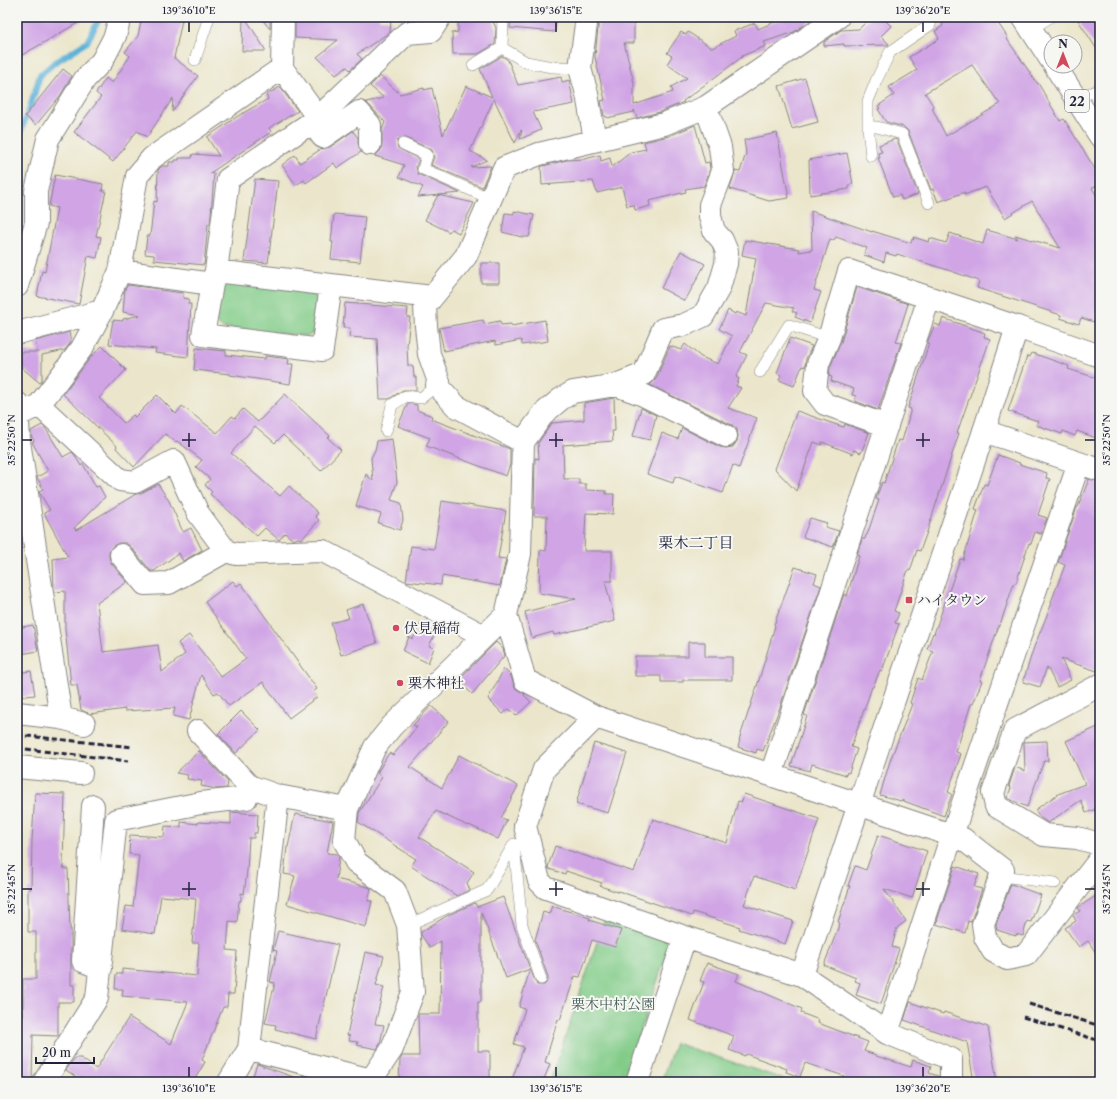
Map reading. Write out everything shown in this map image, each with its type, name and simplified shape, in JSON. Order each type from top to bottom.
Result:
[{"type":"street","points":[[17,286],[22,256],[36,223],[36,191],[48,139],[85,79],[102,61],[115,36],[120,17]]},
{"type":"street","points":[[283,17],[282,68],[315,121],[323,137],[359,112],[370,125],[370,144]]},
{"type":"street","points":[[331,285],[322,350],[203,335],[214,278],[228,179],[315,121],[407,33],[431,31],[440,17]]},
{"type":"street","points":[[587,17],[580,68],[587,94],[595,140]]},
{"type":"street","points":[[523,442],[456,406],[437,385],[439,382],[429,354],[426,326],[425,306],[466,256],[504,168],[539,154],[664,124],[706,106],[838,17]]},
{"type":"street","points":[[1027,23],[1043,48]]},
{"type":"street","points":[[61,718],[19,441],[17,409],[39,405],[82,348],[102,311],[120,271],[137,176],[152,158],[282,68]]},
{"type":"street","name":"22","points":[[1060,74],[1100,136]]},
{"type":"street","points":[[706,106],[720,147],[723,171],[710,205],[710,216],[714,230],[722,240],[727,252],[726,264],[719,288],[703,316],[684,325],[663,329],[644,374],[616,384],[573,392],[561,399],[544,413],[523,442],[520,554],[506,615],[524,680],[596,717],[963,839],[1003,870],[983,924],[986,937],[993,951],[1007,959],[1026,955],[1095,850],[1077,838],[1044,835],[996,806],[993,793],[1015,730],[1100,685]]},
{"type":"street","points":[[887,426],[826,404],[815,391],[818,364],[829,338],[849,270],[1100,356]]},
{"type":"street","points":[[120,271],[331,285],[432,297]]},
{"type":"street","points":[[771,775],[929,298]]},
{"type":"street","points":[[17,333],[102,311]]},
{"type":"street","points":[[802,975],[860,805],[1017,327]]},
{"type":"street","points":[[616,384],[641,394],[726,436]]},
{"type":"street","points":[[39,405],[120,480],[135,482],[174,461],[198,513],[226,551],[236,554],[323,551],[484,636]]},
{"type":"street","points":[[984,431],[1100,470]]},
{"type":"street","points":[[887,1033],[952,835],[1078,463]]},
{"type":"street","points":[[121,555],[144,584],[169,583],[226,551]]},
{"type":"street","points":[[250,1049],[368,1081],[392,1049],[413,992],[408,925],[395,890],[356,862],[344,840],[347,809],[375,747],[392,726],[506,615]]},
{"type":"street","points":[[17,713],[61,718],[84,724]]},
{"type":"street","points":[[514,844],[525,826],[544,769],[596,717]]},
{"type":"street","points":[[198,731],[249,786],[278,796],[347,809]]},
{"type":"street","points":[[17,767],[81,773]]},
{"type":"street","points":[[44,1082],[97,998],[116,820],[201,803],[246,798],[249,786]]},
{"type":"street","points":[[168,794],[201,803]]},
{"type":"street","points":[[229,1082],[250,1049],[278,796]]},
{"type":"street","points":[[93,806],[83,961],[101,968]]},
{"type":"street","points":[[525,826],[539,881],[546,888],[685,937],[802,975],[887,1033],[951,1059],[950,1082]]},
{"type":"street","points":[[637,1082],[685,937]]},
{"type":"lane","points":[[195,60],[209,17]]},
{"type":"lane","points":[[502,48],[503,17]]},
{"type":"lane","points":[[871,156],[868,127],[868,101],[876,81],[890,52],[930,26],[932,17]]},
{"type":"lane","points":[[1027,23],[1050,17]]},
{"type":"lane","points":[[474,65],[502,48]]},
{"type":"lane","points":[[502,48],[526,62],[552,67],[580,68]]},
{"type":"lane","points":[[1075,98],[1094,92],[1100,88]]},
{"type":"lane","points":[[868,127],[877,127],[902,134],[929,203]]},
{"type":"lane","points":[[403,144],[427,155],[423,169],[491,199]]},
{"type":"lane","points":[[760,372],[789,325],[829,338]]},
{"type":"lane","points":[[386,431],[392,405],[406,396],[421,398],[437,385]]},
{"type":"lane","points":[[408,925],[487,890],[514,844]]},
{"type":"lane","points":[[514,844],[522,925],[541,979]]},
{"type":"lane","points":[[1003,870],[1010,877],[1055,883]]},
{"type":"green space","points":[[228,281],[317,292],[321,302],[316,333],[307,336],[222,328],[214,321],[219,289]]},
{"type":"green space","name":"栗木中村公園","points":[[604,921],[669,940],[669,947],[623,1082],[550,1082]]},
{"type":"green space","points":[[675,1043],[792,1082],[661,1082]]},
{"type":"building","points":[[17,17],[88,17],[17,58]]},
{"type":"building","points":[[142,17],[178,17],[178,19],[182,20],[174,58],[198,76],[172,112],[173,98],[147,137],[137,131],[113,162],[74,132],[101,97],[96,93],[106,78],[112,83],[130,56],[125,52],[138,36]]},
{"type":"building","points":[[243,17],[245,17],[266,51],[242,51]]},
{"type":"building","points":[[260,17],[270,17],[270,29]]},
{"type":"building","points":[[295,17],[379,17],[379,19],[391,20],[390,32],[357,54],[362,59],[350,70],[347,67],[336,75],[317,57],[338,40],[295,38]]},
{"type":"building","points":[[458,17],[491,17],[496,28],[495,44],[478,54],[453,54],[452,33],[458,32]]},
{"type":"building","points":[[511,17],[556,17],[555,32],[510,28]]},
{"type":"building","points":[[786,17],[816,17],[794,32],[764,42],[766,46],[742,56],[683,101],[684,102],[660,112],[637,118],[634,110],[634,112],[607,118],[604,116],[601,101],[605,100],[595,57],[599,18],[634,18],[634,43],[624,43],[634,83],[634,105],[673,92],[671,87],[687,78],[667,64],[672,56],[667,53],[681,32],[686,35],[688,32],[712,48],[736,36],[734,31],[755,23],[758,29]]},
{"type":"building","points":[[871,17],[882,17],[891,26],[881,36],[889,44],[888,45],[844,46],[844,44],[824,46],[824,42],[841,30],[859,29]]},
{"type":"building","points":[[954,17],[994,17],[1008,38],[1007,39],[1038,83],[1060,121],[1064,119],[1100,177],[1100,184],[1092,188],[1100,201],[1100,303],[1094,322],[1081,318],[1079,324],[1060,318],[1061,315],[977,288],[979,281],[948,270],[897,254],[896,256],[886,253],[884,262],[864,255],[867,248],[836,237],[834,240],[830,239],[814,290],[821,292],[810,323],[795,317],[797,313],[792,311],[794,308],[766,303],[740,352],[747,355],[736,377],[739,379],[736,386],[741,388],[728,408],[757,418],[739,468],[733,465],[723,493],[675,476],[673,483],[647,474],[662,433],[678,439],[682,428],[720,447],[726,448],[733,447],[737,441],[737,429],[732,425],[650,385],[656,379],[670,346],[681,350],[685,344],[701,357],[718,364],[732,336],[719,329],[728,310],[735,314],[736,312],[746,316],[756,258],[742,255],[745,240],[799,249],[799,252],[812,250],[811,211],[872,232],[911,243],[912,239],[914,240],[913,237],[929,242],[930,238],[946,243],[950,233],[983,244],[987,230],[1018,239],[1015,235],[1060,248],[1032,201],[1005,218],[986,187],[964,195],[965,192],[938,202],[933,189],[931,190],[908,131],[904,127],[886,122],[878,109],[880,108],[878,106],[894,95],[889,87],[917,70],[909,57],[939,39],[935,31],[943,26],[942,24]],"holes":[[[972,65],[1000,104],[946,136],[932,108],[934,107],[925,93]]]},
{"type":"building","points":[[1076,17],[1100,17],[1100,54]]},
{"type":"building","points":[[502,56],[508,60],[518,85],[561,77],[562,82],[569,80],[574,104],[533,112],[541,130],[520,139],[521,130],[515,143],[494,99],[470,151],[487,160],[471,167],[491,166],[482,187],[431,165],[434,157],[432,150],[406,138],[399,138],[397,141],[398,148],[419,159],[416,167],[418,174],[460,193],[418,197],[423,187],[399,177],[404,165],[375,156],[381,150],[382,130],[385,122],[366,102],[384,98],[370,86],[380,76],[400,94],[424,88],[424,90],[432,88],[443,135],[466,86],[492,97],[480,69]]},
{"type":"building","points":[[63,69],[72,76],[60,96],[36,125],[25,116]]},
{"type":"building","points":[[805,78],[818,122],[792,129],[779,86]]},
{"type":"building","points":[[280,87],[298,111],[269,128],[271,132],[210,173],[214,174],[211,215],[210,224],[208,224],[204,265],[154,260],[154,255],[145,254],[147,236],[150,236],[154,201],[157,202],[158,170],[162,166],[169,166],[169,162],[175,162],[175,160],[179,160],[179,158],[192,158],[193,154],[219,156],[207,137],[238,116],[268,99],[266,95]]},
{"type":"building","points":[[695,125],[705,163],[709,162],[710,169],[704,186],[685,189],[686,192],[649,201],[650,206],[635,210],[634,205],[627,206],[622,187],[597,193],[593,181],[542,185],[541,167],[543,166],[566,160],[585,159],[600,155],[601,161],[610,158],[612,167],[631,152],[646,149],[644,142],[669,136]]},
{"type":"building","points":[[353,131],[358,138],[358,144],[361,152],[337,168],[334,163],[306,183],[304,180],[296,185],[282,165],[295,155],[300,163],[321,149],[330,147]]},
{"type":"building","points":[[777,133],[789,198],[769,201],[730,189],[735,171],[740,172],[746,153],[744,140]]},
{"type":"building","points":[[895,139],[897,140],[918,194],[902,200],[900,195],[893,197],[878,158],[880,158],[878,153],[882,152],[879,145]]},
{"type":"building","points":[[847,153],[853,184],[849,185],[849,189],[810,195],[809,160]]},
{"type":"building","points":[[55,175],[103,184],[102,191],[106,191],[96,236],[101,237],[97,258],[88,256],[79,304],[37,296],[42,271],[45,272],[57,208],[49,206]]},
{"type":"building","points":[[255,179],[278,181],[268,263],[244,261]]},
{"type":"building","points":[[438,195],[474,203],[459,233],[451,229],[449,232],[425,220]]},
{"type":"building","points":[[514,211],[534,215],[529,237],[522,237],[502,232],[505,213],[514,214]]},
{"type":"building","points":[[334,214],[365,217],[360,262],[331,259]]},
{"type":"building","points":[[681,251],[705,264],[685,301],[661,288]]},
{"type":"building","points":[[481,263],[499,263],[499,283],[481,283]]},
{"type":"building","points":[[128,285],[183,293],[183,298],[189,299],[188,304],[191,304],[188,357],[155,353],[156,349],[109,344],[113,320],[123,321],[123,319],[140,315],[123,312],[125,289]]},
{"type":"building","points":[[857,287],[908,304],[896,342],[901,343],[878,410],[855,401],[856,396],[852,395],[854,389],[831,381],[832,377],[829,376],[830,367],[841,342]]},
{"type":"building","points":[[345,303],[408,308],[407,317],[410,317],[407,346],[408,366],[413,366],[414,377],[416,377],[416,390],[403,390],[389,399],[380,399],[377,339],[349,337],[350,328],[343,328]]},
{"type":"building","points":[[943,318],[985,333],[984,337],[990,339],[957,433],[959,433],[927,532],[920,551],[917,550],[910,571],[908,570],[894,611],[899,613],[895,623],[899,624],[882,671],[880,670],[872,687],[851,747],[857,749],[849,773],[847,772],[846,775],[812,764],[810,771],[791,766],[807,716],[804,715],[844,594],[847,596],[859,556],[857,555],[862,539],[865,539],[867,535],[879,500],[876,499],[882,482],[884,483],[898,440],[902,441],[911,409],[908,408],[929,343],[927,343],[935,324],[940,326]]},
{"type":"building","points":[[483,320],[484,324],[500,321],[501,325],[511,324],[511,326],[545,320],[548,341],[522,345],[521,340],[496,345],[495,341],[444,351],[439,328]]},
{"type":"building","points":[[69,332],[71,342],[65,350],[42,355],[42,380],[40,383],[21,367],[21,352],[38,352],[35,341]]},
{"type":"building","points":[[790,338],[812,346],[806,359],[805,367],[802,366],[794,386],[779,380],[781,375],[777,373]]},
{"type":"building","points":[[102,346],[126,370],[99,398],[124,423],[133,415],[135,417],[157,395],[176,414],[182,406],[217,433],[232,416],[235,418],[243,409],[258,422],[285,394],[330,436],[328,438],[341,450],[321,471],[283,435],[275,443],[255,426],[231,453],[280,496],[289,486],[318,513],[315,516],[319,520],[302,539],[298,538],[293,540],[285,533],[279,540],[265,528],[257,536],[210,494],[212,492],[205,485],[210,479],[196,467],[202,460],[165,434],[134,467],[116,448],[117,446],[63,394],[90,358]]},
{"type":"building","points":[[196,348],[226,351],[226,355],[265,359],[265,356],[289,359],[288,364],[293,364],[290,384],[230,374],[194,370]]},
{"type":"building","points":[[1032,353],[1069,366],[1068,369],[1100,379],[1100,427],[1096,438],[1077,431],[1075,436],[1063,431],[1062,434],[1036,425],[1038,421],[1008,411],[1027,356],[1030,357]]},
{"type":"building","points":[[614,398],[615,431],[612,431],[613,441],[563,445],[564,479],[579,479],[579,484],[586,484],[586,490],[606,491],[606,494],[614,494],[613,514],[586,513],[584,551],[612,551],[612,581],[605,581],[615,621],[554,635],[553,632],[532,638],[525,612],[576,599],[539,593],[540,550],[546,551],[547,516],[534,516],[535,458],[539,459],[538,443],[552,423],[584,420],[584,403]]},
{"type":"building","points":[[408,403],[417,405],[417,410],[432,416],[431,419],[510,449],[510,464],[506,476],[426,446],[430,438],[398,426]]},
{"type":"building","points":[[641,408],[656,415],[650,440],[633,436]]},
{"type":"building","points":[[797,411],[840,426],[844,427],[845,424],[869,433],[861,453],[854,450],[853,454],[822,442],[822,445],[814,442],[796,491],[775,469]]},
{"type":"building","points":[[42,425],[63,457],[72,452],[81,466],[83,464],[96,487],[99,486],[105,497],[74,528],[76,530],[136,494],[158,484],[169,501],[183,532],[191,528],[202,550],[183,561],[179,553],[154,571],[151,571],[126,543],[119,543],[113,546],[109,551],[111,563],[127,582],[97,603],[103,652],[158,645],[162,672],[185,654],[178,643],[189,635],[221,677],[246,659],[205,602],[233,581],[237,586],[241,583],[317,689],[313,692],[317,697],[289,718],[263,682],[229,706],[218,692],[214,694],[201,675],[189,720],[173,716],[175,708],[125,711],[125,709],[90,714],[81,710],[77,685],[71,685],[65,628],[65,591],[54,592],[53,559],[68,557],[44,513],[50,510],[39,492],[43,489],[37,477],[48,471],[32,442],[34,441],[31,436],[31,431]]},
{"type":"building","points":[[392,439],[397,482],[391,500],[401,503],[403,520],[400,530],[378,523],[381,514],[356,506],[366,474],[373,481],[371,458],[377,441]]},
{"type":"building","points":[[998,455],[1020,463],[1019,464],[1047,473],[1046,478],[1050,479],[1038,515],[1047,518],[1041,534],[1035,532],[1031,544],[1029,543],[1016,583],[1014,583],[980,680],[982,681],[973,704],[971,704],[956,752],[961,754],[948,792],[952,794],[944,816],[901,800],[880,795],[890,761],[912,704],[910,703],[918,678],[922,680],[933,651],[927,649],[933,633],[934,634],[960,559],[963,560],[978,510],[975,509],[984,484],[987,485]]},
{"type":"building","points":[[1089,479],[1100,482],[1100,672],[1061,659],[1071,680],[1057,687],[1047,667],[1040,687],[1023,682],[1034,647],[1052,603],[1051,602],[1065,565],[1058,562],[1077,507]]},
{"type":"building","points":[[442,501],[506,511],[498,558],[506,559],[500,586],[442,576],[441,585],[406,581],[411,546],[434,549]]},
{"type":"building","points":[[810,518],[827,523],[825,527],[839,531],[833,547],[803,537]]},
{"type":"building","points":[[795,567],[817,574],[814,583],[821,586],[780,707],[763,751],[757,749],[756,753],[738,747],[739,740],[759,680],[775,626],[774,625]]},
{"type":"building","points":[[363,604],[377,643],[341,655],[331,623],[349,618],[346,610]]},
{"type":"building","points":[[421,622],[437,629],[429,646],[434,648],[428,663],[403,651],[409,637],[413,639]]},
{"type":"building","points":[[33,625],[38,651],[21,654],[19,643],[17,643],[17,628]]},
{"type":"building","points":[[496,642],[503,649],[505,655],[472,694],[458,680]]},
{"type":"building","points":[[688,642],[705,642],[705,657],[732,657],[732,680],[683,680],[683,682],[661,682],[661,676],[635,676],[635,656],[688,656]]},
{"type":"building","points":[[504,669],[511,676],[515,688],[525,694],[524,695],[531,702],[516,716],[509,709],[503,714],[488,699]]},
{"type":"building","points":[[31,671],[35,695],[17,697],[17,673]]},
{"type":"building","points":[[431,706],[449,721],[410,767],[442,788],[459,755],[518,786],[501,818],[507,820],[498,839],[436,811],[419,837],[474,872],[467,883],[470,890],[457,896],[411,866],[416,859],[358,822],[359,813],[382,777],[377,773],[389,753],[393,755],[417,727],[413,725]]},
{"type":"building","points":[[241,711],[260,730],[236,753],[218,734]]},
{"type":"building","points":[[1100,726],[1100,817],[1096,809],[1086,813],[1081,800],[1048,823],[1041,818],[1035,810],[1058,794],[1085,784],[1066,741]]},
{"type":"building","points":[[1047,741],[1048,761],[1044,761],[1027,807],[1007,798],[1011,788],[1009,786],[1015,767],[1025,771],[1024,742]]},
{"type":"building","points":[[594,743],[627,753],[608,813],[576,804]]},
{"type":"building","points":[[199,751],[228,782],[227,788],[217,789],[201,786],[202,781],[187,779],[188,775],[176,773]]},
{"type":"building","points":[[35,793],[65,794],[63,864],[64,869],[68,869],[71,929],[71,985],[74,985],[74,1002],[58,1002],[58,1036],[33,1035],[32,1079],[17,1079],[17,1016],[23,1016],[23,979],[36,979],[36,932],[28,932],[28,889],[31,889]]},
{"type":"building","points":[[744,794],[819,819],[795,890],[754,876],[744,905],[793,921],[785,944],[739,929],[740,927],[693,912],[692,916],[600,886],[602,883],[566,871],[565,874],[549,869],[548,867],[555,846],[634,872],[653,819],[727,843],[738,801],[742,802]]},
{"type":"building","points":[[231,812],[258,814],[257,833],[254,833],[254,838],[249,838],[244,894],[241,893],[237,922],[229,921],[227,950],[237,951],[234,994],[228,994],[227,1007],[223,1007],[202,1060],[205,1062],[193,1082],[83,1082],[66,1070],[75,1058],[81,1058],[96,1069],[129,1017],[171,1044],[188,1002],[122,996],[123,989],[115,989],[116,974],[122,974],[122,969],[197,976],[199,943],[192,943],[196,899],[161,896],[155,934],[122,929],[126,906],[133,907],[139,855],[129,854],[130,835],[164,837],[165,826],[181,827],[181,822],[198,824],[198,822],[231,824]]},
{"type":"building","points":[[295,814],[333,821],[327,853],[337,854],[339,857],[336,879],[371,889],[368,901],[372,901],[366,927],[287,904],[295,876],[284,874],[287,847]]},
{"type":"building","points":[[878,835],[927,851],[912,898],[884,889],[906,921],[897,928],[892,947],[899,949],[881,1004],[856,995],[860,983],[855,981],[856,978],[824,965],[840,923],[838,922],[855,866],[866,870]]},
{"type":"building","points":[[955,866],[979,874],[974,887],[982,889],[971,922],[968,921],[965,933],[936,924]]},
{"type":"building","points":[[1011,884],[1041,895],[1031,922],[1027,921],[1023,936],[1016,934],[1016,936],[997,930],[996,925]]},
{"type":"building","points":[[1100,893],[1100,959],[1088,941],[1079,947],[1065,928],[1076,921],[1073,915],[1080,911],[1078,908],[1079,907]]},
{"type":"building","points":[[503,897],[530,969],[506,978],[481,912],[481,1002],[478,1002],[478,1051],[490,1051],[490,1082],[399,1082],[400,1060],[402,1056],[419,1056],[418,1014],[440,1014],[441,941],[430,948],[421,935],[421,932],[448,915],[475,903],[477,907]]},
{"type":"building","points":[[552,906],[621,930],[615,947],[592,940],[580,977],[575,976],[560,1020],[558,1019],[545,1062],[550,1064],[543,1082],[511,1082],[524,1047],[514,1044],[525,1009],[519,1007],[530,969],[537,985],[544,985],[548,981],[548,977],[535,940],[543,912],[549,914]]},
{"type":"building","points":[[278,931],[338,945],[316,1039],[275,1029],[276,1025],[265,1023],[275,983],[270,982],[277,951],[273,950]]},
{"type":"building","points":[[365,952],[384,956],[376,985],[384,987],[375,1024],[384,1025],[380,1044],[377,1049],[357,1045],[358,1042],[349,1041],[350,1036],[347,1035]]},
{"type":"building","points":[[707,963],[739,974],[736,981],[802,1009],[801,1013],[819,1020],[818,1023],[868,1042],[864,1051],[911,1067],[913,1060],[931,1066],[929,1073],[938,1076],[938,1082],[842,1082],[844,1076],[805,1063],[800,1077],[786,1072],[787,1069],[746,1054],[745,1056],[729,1050],[734,1036],[690,1020],[704,982],[700,981]]},
{"type":"building","points":[[910,1002],[943,1014],[944,1012],[988,1027],[997,1082],[974,1082],[967,1042],[904,1020]]},
{"type":"building","points":[[257,1064],[302,1080],[302,1082],[251,1082]]},
{"type":"waterway","points":[[17,140],[29,111],[40,75],[54,63],[87,42],[100,17]]},
{"type":"railway","points":[[17,735],[133,747]]},
{"type":"railway","points":[[17,748],[128,761]]},
{"type":"railway","points":[[1029,1004],[1100,1026]]},
{"type":"railway","points":[[1023,1017],[1100,1041]]},
{"type":"place","name":"ハイタウン","points":[[909,600]]},
{"type":"place","name":"伏見稲荷","points":[[396,628]]},
{"type":"place","name":"栗木神社","points":[[400,683]]},
{"type":"district","name":"栗木二丁目","points":[[696,542]]}]
